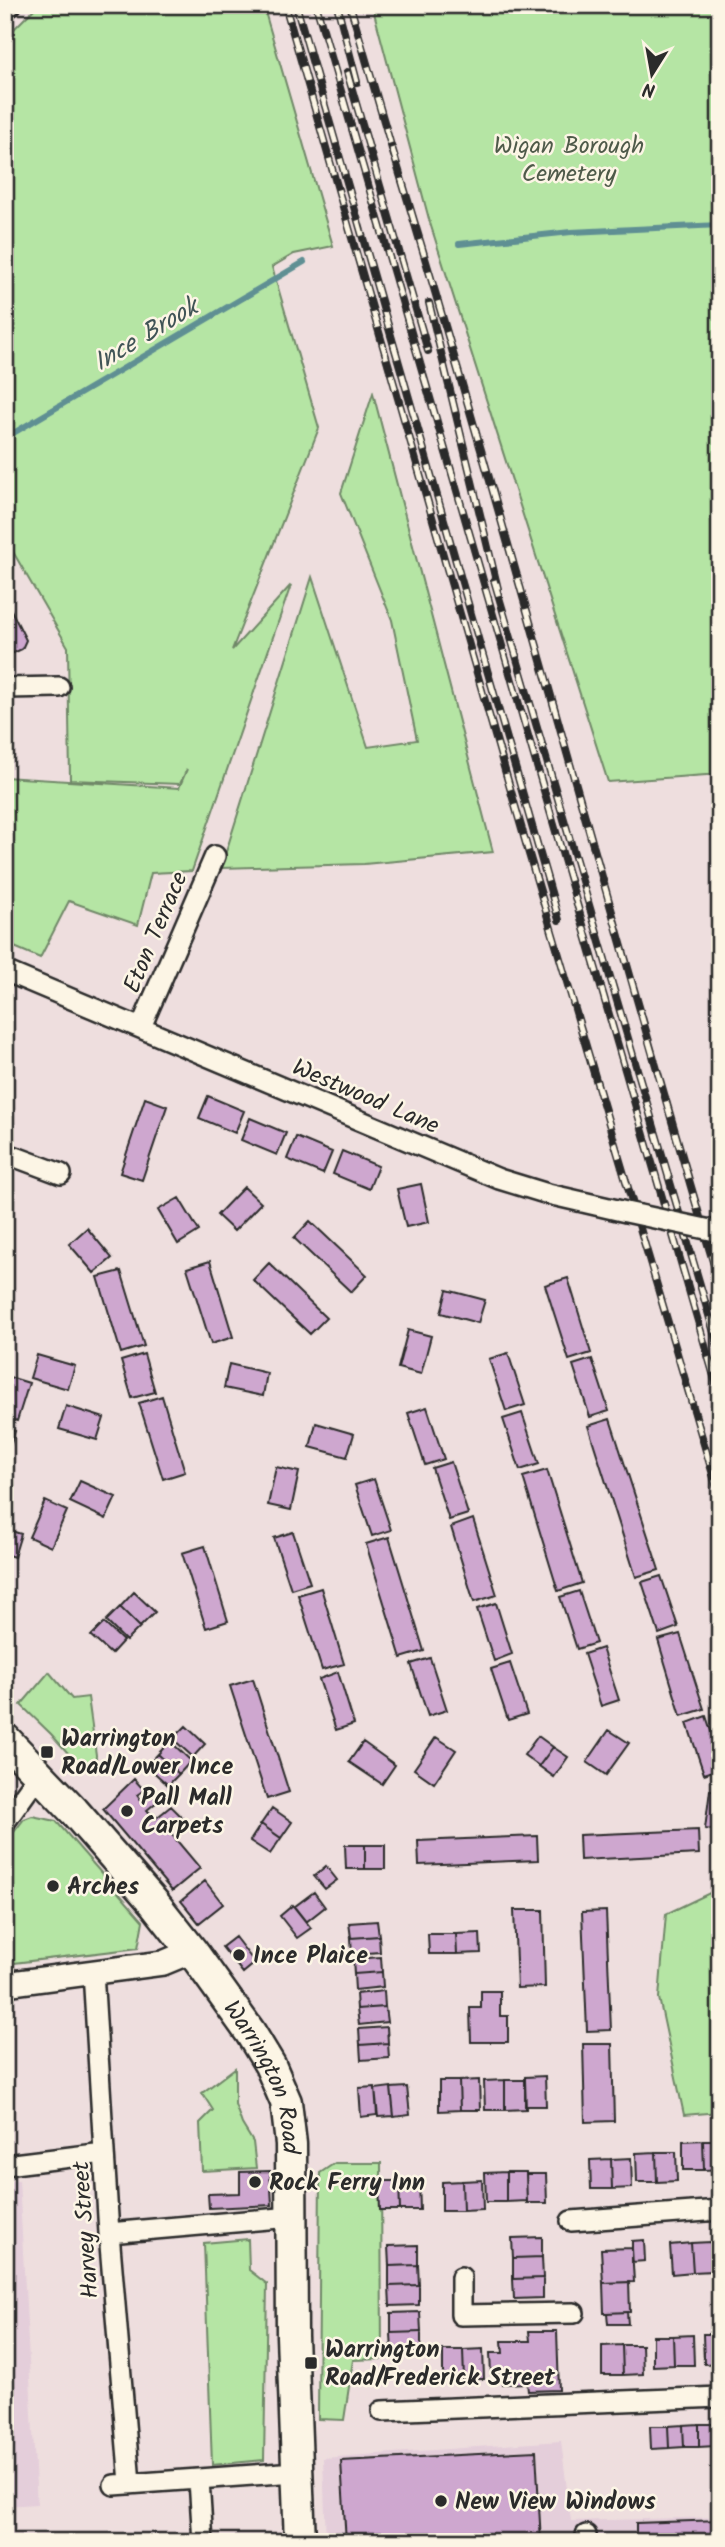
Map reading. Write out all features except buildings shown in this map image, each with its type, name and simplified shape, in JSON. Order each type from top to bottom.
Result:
[{"type":"main road","name":"Warrington Road","points":[[5,1739],[40,1773],[155,1904],[192,1951],[250,2032],[270,2065],[286,2102],[291,2144],[292,2336],[300,2542]]},
{"type":"street","points":[[5,10],[10,5]]},
{"type":"street","points":[[5,688],[59,687]]},
{"type":"street","name":"Eton Terrace","points":[[141,1027],[215,856]]},
{"type":"street","name":"Westwood Lane","points":[[5,971],[499,1179],[548,1194],[720,1232]]},
{"type":"street","points":[[5,1153],[61,1174]]},
{"type":"street","points":[[5,1822],[40,1773]]},
{"type":"street","points":[[5,1984],[163,1963],[192,1951]]},
{"type":"street","name":"Harvey Street","points":[[93,1972],[122,2484],[199,2480]]},
{"type":"street","points":[[5,2165],[104,2153]]},
{"type":"street","points":[[571,2221],[720,2210]]},
{"type":"street","points":[[109,2233],[292,2217]]},
{"type":"street","points":[[461,2277],[461,2315],[574,2314]]},
{"type":"street","points":[[382,2411],[720,2397]]},
{"type":"street","points":[[203,2542],[199,2480],[296,2472]]},
{"type":"shaded area","points":[[19,2180],[37,2504],[5,2506],[5,2182]]},
{"type":"shaded area","name":"New View Windows","points":[[561,2441],[571,2521],[720,2517],[720,2542],[326,2542],[323,2458]]},
{"type":"green space","points":[[38,5],[263,5],[333,246],[294,254],[272,267],[319,428],[232,650],[291,585],[192,871],[151,873],[138,925],[69,901],[40,958],[5,943],[5,777],[179,788],[187,769],[180,784],[70,780],[68,647],[5,538],[5,38]]},
{"type":"green space","name":"Wigan Borough Cemetery","points":[[372,5],[720,5],[720,774],[608,782],[430,223]]},
{"type":"green space","points":[[373,393],[493,852],[364,864],[221,868],[312,577],[368,747],[417,740],[392,620],[341,493]]},
{"type":"green space","points":[[49,1672],[72,1699],[88,1697],[96,1755],[95,1770],[83,1770],[21,1705]]},
{"type":"green space","points":[[32,1816],[56,1821],[143,1921],[138,1948],[5,1964],[5,1844],[24,1819]]},
{"type":"green space","points":[[720,1888],[720,2112],[684,2115],[659,1998],[666,1914]]},
{"type":"green space","points":[[235,2068],[235,2104],[242,2124],[253,2142],[256,2168],[202,2171],[200,2123],[213,2110],[202,2093]]},
{"type":"green space","points":[[335,2163],[381,2163],[382,2359],[353,2360],[344,2420],[318,2419],[320,2173]]},
{"type":"green space","points":[[248,2239],[249,2270],[267,2284],[264,2460],[212,2465],[204,2243]]},
{"type":"waterway","name":"Ince Brook","points":[[459,244],[571,232],[720,225]]},
{"type":"waterway","name":"Ince Brook","points":[[5,438],[304,262]]},
{"type":"railway","points":[[285,5],[529,854],[720,1498]]},
{"type":"railway","points":[[296,5],[559,920]]},
{"type":"railway","points":[[316,5],[720,1397]]},
{"type":"railway","points":[[337,5],[357,82]]},
{"type":"railway","points":[[350,5],[394,156]]},
{"type":"railway","points":[[347,72],[428,351]]},
{"type":"railway","points":[[392,148],[720,1285]]},
{"type":"railway","points":[[429,303],[498,589]]},
{"type":"railway","points":[[494,580],[720,1353]]},
{"type":"place","name":"Warrington Road/Lower Ince","points":[[47,1752]]},
{"type":"place","name":"Pall Mall Carpets","points":[[127,1811]]},
{"type":"place","name":"Arches","points":[[53,1886]]},
{"type":"place","name":"Ince Plaice","points":[[239,1955]]},
{"type":"place","name":"Rock Ferry Inn","points":[[255,2182]]},
{"type":"place","name":"Warrington Road/Frederick Street","points":[[311,2363]]},
{"type":"place","name":"New View Windows","points":[[441,2501]]}]
